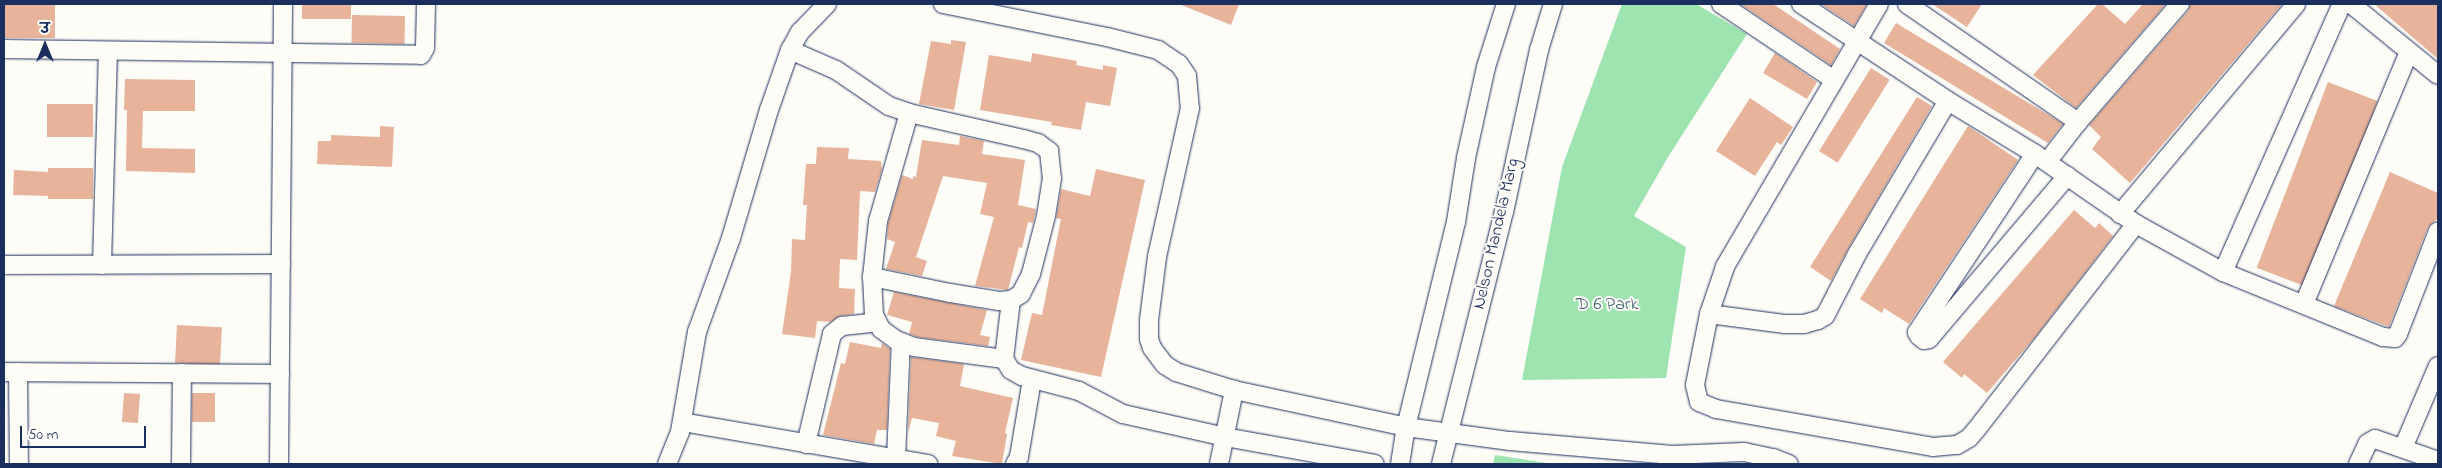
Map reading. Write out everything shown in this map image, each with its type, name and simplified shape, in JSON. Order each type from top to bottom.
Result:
[{"type":"street","points":[[279,464],[283,4]]},
{"type":"street","points":[[4,49],[421,55],[425,48],[426,4]]},
{"type":"street","points":[[668,464],[682,422],[697,332],[732,238],[769,110],[790,50],[800,32],[827,4]]},
{"type":"street","points":[[943,4],[1158,50],[1179,64],[1187,76],[1190,108],[1157,257],[1149,320],[1149,339],[1157,357],[1176,372],[1234,390],[1406,427],[1670,460]]},
{"type":"street","points":[[1400,464],[1406,427],[1456,222],[1466,158],[1486,67],[1506,4]]},
{"type":"street","name":"Nelson Mandela Marg","points":[[1441,464],[1447,432],[1502,221],[1538,50],[1553,4]]},
{"type":"street","points":[[1721,4],[1834,80]]},
{"type":"street","points":[[1802,4],[1948,101],[2041,158],[2136,224],[2224,272],[2383,337],[2395,338],[2438,231]]},
{"type":"street","points":[[1879,4],[1725,267],[1709,314],[1694,385],[1699,402],[1707,406],[1933,447],[1957,445],[1969,438],[1976,430],[2136,224]]},
{"type":"street","points":[[1907,4],[2078,122]]},
{"type":"street","points":[[2067,176],[1929,339],[1924,340],[1918,336],[1917,332],[2041,158],[2078,122],[2180,4]]},
{"type":"street","points":[[2120,214],[2296,4]]},
{"type":"street","points":[[2224,272],[2342,4]]},
{"type":"street","points":[[2350,4],[2438,75]]},
{"type":"street","points":[[790,50],[836,70],[889,106],[908,114],[1023,139],[1038,143],[1049,151],[1052,178],[1039,246],[1027,284],[1021,294],[1011,300],[999,301],[872,277]]},
{"type":"street","points":[[102,265],[108,51]]},
{"type":"street","points":[[2304,304],[2409,52]]},
{"type":"street","points":[[1709,314],[1785,324],[1804,324],[1825,316],[1857,254],[1948,101]]},
{"type":"street","points":[[908,114],[878,221],[872,277],[874,315],[881,329],[901,342],[938,352],[1004,359]]},
{"type":"street","points":[[4,265],[281,264]]},
{"type":"street","points":[[1011,300],[1004,359],[1011,370],[1032,379],[1079,391],[1123,414],[1225,436],[1375,464]]},
{"type":"street","points":[[806,444],[832,334],[842,326],[878,322]]},
{"type":"street","points":[[896,459],[901,342]]},
{"type":"street","points":[[2403,448],[2438,366]]},
{"type":"street","points":[[19,464],[11,372],[280,374]]},
{"type":"street","points":[[181,464],[182,373]]},
{"type":"street","points":[[1015,464],[1032,379]]},
{"type":"street","points":[[1219,464],[1234,390]]},
{"type":"street","points":[[682,422],[928,464]]},
{"type":"street","points":[[2358,464],[2368,443],[2372,439],[2438,461]]},
{"type":"street","points":[[1649,464],[1729,452],[1755,459],[1788,464]]},
{"type":"green space","name":"D 6 Park","points":[[1622,4],[1696,4],[1747,34],[1668,157],[1634,216],[1686,247],[1666,378],[1522,380],[1562,167]]},
{"type":"green space","points":[[1495,455],[1553,464],[1493,464]]},
{"type":"building","points":[[4,4],[55,4],[55,38],[4,38]]},
{"type":"building","points":[[302,4],[351,4],[351,19],[302,19]]},
{"type":"building","points":[[1179,4],[1239,4],[1231,25]]},
{"type":"building","points":[[1740,4],[1773,4],[1840,49],[1831,65]]},
{"type":"building","points":[[1821,4],[1867,4],[1854,26]]},
{"type":"building","points":[[1932,4],[1982,4],[1967,27]]},
{"type":"building","points":[[2098,4],[2102,4],[2125,24],[2143,4],[2166,4],[2076,108],[2033,75]]},
{"type":"building","points":[[2190,4],[2282,4],[2130,183],[2092,149],[2101,137],[2089,125],[2188,11]]},
{"type":"building","points":[[2374,4],[2438,4],[2438,59]]},
{"type":"building","points":[[352,15],[405,16],[405,44],[352,43]]},
{"type":"building","points":[[1896,23],[2063,124],[2048,143],[1884,43]]},
{"type":"building","points":[[951,40],[966,42],[954,110],[919,104],[931,41],[951,44]]},
{"type":"building","points":[[1032,53],[1077,61],[1076,65],[1103,70],[1103,65],[1117,68],[1110,106],[1086,102],[1081,130],[1051,125],[1052,122],[980,110],[989,55],[1031,62]]},
{"type":"building","points":[[1775,53],[1817,82],[1807,99],[1763,73]]},
{"type":"building","points":[[1871,68],[1890,80],[1838,163],[1819,151]]},
{"type":"building","points":[[125,79],[195,80],[195,111],[143,111],[142,148],[195,149],[195,173],[126,171],[127,110],[124,110]]},
{"type":"building","points":[[2328,82],[2377,101],[2306,287],[2257,268]]},
{"type":"building","points":[[1917,97],[1932,106],[1831,281],[1810,267]]},
{"type":"building","points":[[1750,98],[1793,127],[1781,145],[1777,142],[1755,176],[1716,151]]},
{"type":"building","points":[[47,104],[93,104],[93,137],[47,137]]},
{"type":"building","points":[[380,126],[394,127],[392,167],[317,164],[318,141],[331,141],[331,135],[380,137]]},
{"type":"building","points":[[1968,126],[2018,160],[1909,324],[1884,308],[1882,313],[1860,299]]},
{"type":"building","points":[[960,136],[984,141],[982,154],[1025,160],[1018,205],[1036,209],[1033,223],[1028,222],[1022,248],[1019,247],[1008,290],[975,286],[994,217],[980,214],[987,183],[943,176],[916,257],[927,261],[922,276],[886,269],[895,242],[887,239],[888,223],[902,175],[913,179],[913,176],[916,177],[922,140],[959,145]]},
{"type":"building","points":[[817,147],[849,148],[848,159],[881,161],[882,169],[875,192],[860,191],[857,260],[840,259],[839,288],[855,289],[854,314],[840,316],[830,322],[817,321],[815,338],[782,334],[791,272],[792,239],[805,240],[807,205],[803,205],[806,164],[816,164]]},
{"type":"building","points":[[48,168],[93,168],[93,199],[48,199],[48,196],[13,195],[14,170],[48,172]]},
{"type":"building","points":[[1096,169],[1145,180],[1101,377],[1021,360],[1032,313],[1042,315],[1061,219],[1056,218],[1061,189],[1090,196]]},
{"type":"building","points":[[2390,172],[2438,193],[2438,218],[2428,227],[2389,327],[2334,306]]},
{"type":"building","points":[[2074,210],[2095,228],[2099,223],[2113,236],[2036,336],[1987,393],[1964,374],[1962,378],[1943,362]]},
{"type":"building","points":[[894,292],[987,310],[980,335],[990,337],[988,346],[917,337],[909,334],[912,322],[887,315]]},
{"type":"building","points":[[177,325],[222,327],[220,365],[175,363]]},
{"type":"building","points":[[850,342],[881,348],[882,343],[890,349],[887,430],[877,430],[874,444],[823,435],[841,363],[845,364]]},
{"type":"building","points":[[911,357],[964,364],[960,386],[1013,398],[1005,433],[1007,434],[1002,464],[952,456],[956,441],[936,436],[939,423],[912,418],[908,432]]},
{"type":"building","points":[[124,393],[140,394],[138,423],[122,422]]},
{"type":"building","points":[[192,393],[215,393],[215,422],[192,422]]}]
